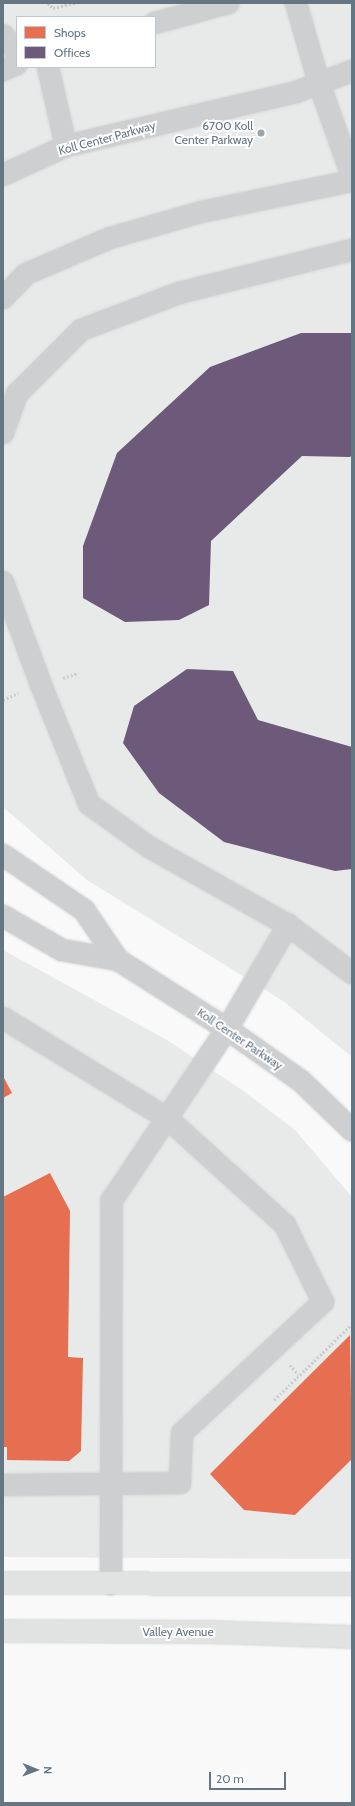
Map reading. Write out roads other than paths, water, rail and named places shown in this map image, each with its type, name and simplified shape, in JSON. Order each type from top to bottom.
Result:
[{"type":"main road","points":[[3,1583],[352,1584]]},
{"type":"main road","name":"Valley Avenue","points":[[3,1631],[211,1632],[352,1636]]},
{"type":"street","points":[[156,23],[228,3]]},
{"type":"street","points":[[296,3],[319,84],[352,176]]},
{"type":"street","points":[[3,35],[16,51]]},
{"type":"street","points":[[3,70],[16,64]]},
{"type":"street","points":[[48,68],[66,146]]},
{"type":"street","name":"Koll Center Parkway","points":[[3,175],[66,146],[255,103],[319,84],[352,71]]},
{"type":"street","points":[[3,298],[26,274],[110,238],[201,212],[352,181]]},
{"type":"street","points":[[3,433],[10,390],[81,330],[179,293],[352,250]]},
{"type":"street","points":[[4,588],[89,804],[149,847],[288,925],[352,973]]},
{"type":"street","name":"Koll Center Parkway","points":[[3,855],[84,910],[118,960]]},
{"type":"street","name":"Koll Center Parkway","points":[[3,916],[62,950],[118,960],[227,1029],[301,1081],[352,1130]]},
{"type":"street","points":[[111,1584],[112,1200],[227,1029],[288,925]]},
{"type":"street","points":[[3,1018],[167,1118],[285,1225],[323,1302],[182,1433],[180,1483],[3,1485]]},
{"type":"place","name":"6700 Koll Center Parkway","points":[[261,133]]}]
